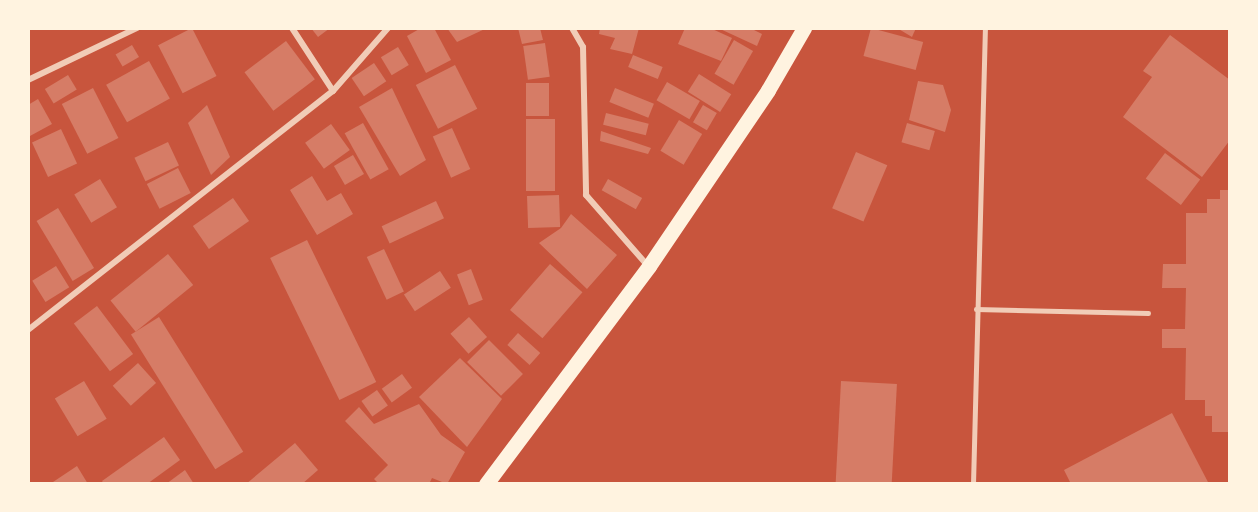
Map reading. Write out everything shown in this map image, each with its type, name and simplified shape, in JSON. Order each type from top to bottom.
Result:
[{"type":"main road","points":[[486,483],[648,266],[768,90],[804,28]]},
{"type":"street","points":[[28,80],[137,28]]},
{"type":"street","points":[[292,28],[333,91]]},
{"type":"street","points":[[28,330],[333,91],[388,28]]},
{"type":"street","points":[[572,28],[583,47],[586,195],[648,266]]},
{"type":"lane","points":[[973,483],[985,28]]},
{"type":"lane","points":[[976,309],[1148,313]]},
{"type":"building","points":[[192,28],[217,76],[183,93],[158,45]]},
{"type":"building","points":[[311,28],[330,28],[318,37]]},
{"type":"building","points":[[421,28],[434,28],[451,60],[426,73],[407,36]]},
{"type":"building","points":[[447,28],[487,28],[457,42]]},
{"type":"building","points":[[518,28],[540,28],[543,40],[522,44]]},
{"type":"building","points":[[600,28],[639,28],[632,54],[610,49],[615,38],[599,34]]},
{"type":"building","points":[[685,28],[710,28],[732,38],[721,61],[678,44]]},
{"type":"building","points":[[718,28],[750,28],[762,34],[757,46]]},
{"type":"building","points":[[871,28],[923,42],[916,70],[863,56]]},
{"type":"building","points":[[897,28],[916,28],[912,37]]},
{"type":"building","points":[[1170,35],[1230,80],[1230,140],[1202,177],[1123,117],[1152,77],[1143,71]]},
{"type":"building","points":[[734,40],[753,51],[734,85],[714,74]]},
{"type":"building","points":[[286,41],[315,79],[273,111],[244,72]]},
{"type":"building","points":[[545,43],[550,77],[528,80],[523,46]]},
{"type":"building","points":[[132,45],[139,57],[123,67],[116,55]]},
{"type":"building","points":[[398,47],[409,65],[392,75],[381,57]]},
{"type":"building","points":[[633,55],[663,67],[658,79],[628,67]]},
{"type":"building","points":[[149,61],[170,99],[127,122],[106,85]]},
{"type":"building","points":[[374,63],[386,81],[364,96],[352,78]]},
{"type":"building","points":[[455,65],[477,109],[438,129],[416,85]]},
{"type":"building","points":[[699,74],[731,94],[720,112],[688,92]]},
{"type":"building","points":[[68,75],[77,90],[54,103],[45,89]]},
{"type":"building","points":[[918,81],[943,85],[951,110],[945,132],[909,120]]},
{"type":"building","points":[[667,82],[700,101],[689,119],[656,100]]},
{"type":"building","points":[[526,83],[549,83],[549,116],[526,116]]},
{"type":"building","points":[[93,88],[118,138],[87,154],[62,104]]},
{"type":"building","points":[[392,88],[426,160],[400,176],[359,107]]},
{"type":"building","points":[[615,88],[654,104],[648,118],[609,102]]},
{"type":"building","points":[[38,99],[52,124],[30,136],[28,105]]},
{"type":"building","points":[[207,105],[230,157],[211,175],[188,123]]},
{"type":"building","points":[[703,105],[717,113],[707,130],[693,122]]},
{"type":"building","points":[[606,113],[649,124],[646,135],[603,125]]},
{"type":"building","points":[[526,119],[555,119],[555,191],[526,191]]},
{"type":"building","points":[[679,120],[702,134],[684,165],[660,151]]},
{"type":"building","points":[[363,123],[389,169],[370,180],[345,133]]},
{"type":"building","points":[[907,123],[935,131],[929,150],[901,142]]},
{"type":"building","points":[[331,124],[350,150],[324,169],[305,143]]},
{"type":"building","points":[[452,128],[470,169],[451,178],[433,137]]},
{"type":"building","points":[[61,129],[77,163],[48,177],[32,143]]},
{"type":"building","points":[[601,131],[651,148],[648,154],[600,141]]},
{"type":"building","points":[[168,142],[179,166],[145,181],[134,158]]},
{"type":"building","points":[[856,152],[887,165],[863,221],[832,208]]},
{"type":"building","points":[[1165,153],[1200,179],[1181,205],[1146,179]]},
{"type":"building","points":[[353,155],[364,174],[345,185],[334,166]]},
{"type":"building","points":[[178,168],[191,193],[160,209],[147,184]]},
{"type":"building","points":[[312,176],[327,201],[341,193],[353,214],[317,235],[290,190]]},
{"type":"building","points":[[100,179],[117,207],[91,223],[74,194]]},
{"type":"building","points":[[608,179],[642,198],[636,209],[602,190]]},
{"type":"building","points":[[1220,190],[1230,190],[1230,432],[1212,432],[1212,416],[1205,416],[1205,400],[1185,400],[1186,348],[1162,348],[1162,329],[1185,329],[1186,288],[1162,288],[1163,264],[1186,264],[1186,213],[1207,213],[1207,199],[1220,199]]},
{"type":"building","points":[[559,195],[560,227],[528,228],[527,196]]},
{"type":"building","points":[[233,198],[249,221],[209,249],[193,226]]},
{"type":"building","points":[[436,201],[444,218],[390,244],[382,226]]},
{"type":"building","points":[[58,208],[94,268],[73,281],[37,221]]},
{"type":"building","points":[[571,214],[617,255],[587,289],[539,243],[561,228]]},
{"type":"building","points":[[307,240],[376,382],[339,400],[270,258]]},
{"type":"building","points":[[384,249],[404,292],[387,300],[367,257]]},
{"type":"building","points":[[168,254],[193,285],[136,332],[110,301]]},
{"type":"building","points":[[550,264],[582,292],[542,338],[510,310]]},
{"type":"building","points":[[56,266],[69,287],[46,302],[32,281]]},
{"type":"building","points":[[471,269],[483,300],[469,305],[457,274]]},
{"type":"building","points":[[440,271],[451,288],[415,311],[404,294]]},
{"type":"building","points":[[97,306],[133,354],[110,371],[74,323]]},
{"type":"building","points":[[159,317],[243,452],[215,469],[131,334]]},
{"type":"building","points":[[469,317],[487,337],[468,354],[450,334]]},
{"type":"building","points":[[518,333],[540,353],[530,365],[507,345]]},
{"type":"building","points":[[489,340],[523,374],[501,396],[467,362]]},
{"type":"building","points":[[460,358],[502,399],[467,447],[419,397]]},
{"type":"building","points":[[138,363],[156,383],[131,406],[113,386]]},
{"type":"building","points":[[402,374],[412,388],[392,402],[382,389]]},
{"type":"building","points":[[84,381],[107,419],[78,436],[55,399]]},
{"type":"building","points":[[841,381],[897,384],[892,484],[836,484]]},
{"type":"building","points":[[377,390],[388,406],[372,416],[361,401]]},
{"type":"building","points":[[419,404],[441,435],[465,452],[447,484],[432,478],[429,484],[379,484],[374,479],[388,465],[345,421],[359,407],[374,424]]},
{"type":"building","points":[[1172,413],[1209,484],[1071,484],[1064,470]]},
{"type":"building","points":[[164,437],[180,460],[147,484],[104,484],[102,481]]},
{"type":"building","points":[[295,443],[318,470],[302,484],[246,484]]},
{"type":"building","points":[[77,466],[88,484],[50,484]]},
{"type":"building","points":[[185,470],[194,484],[166,484]]}]
